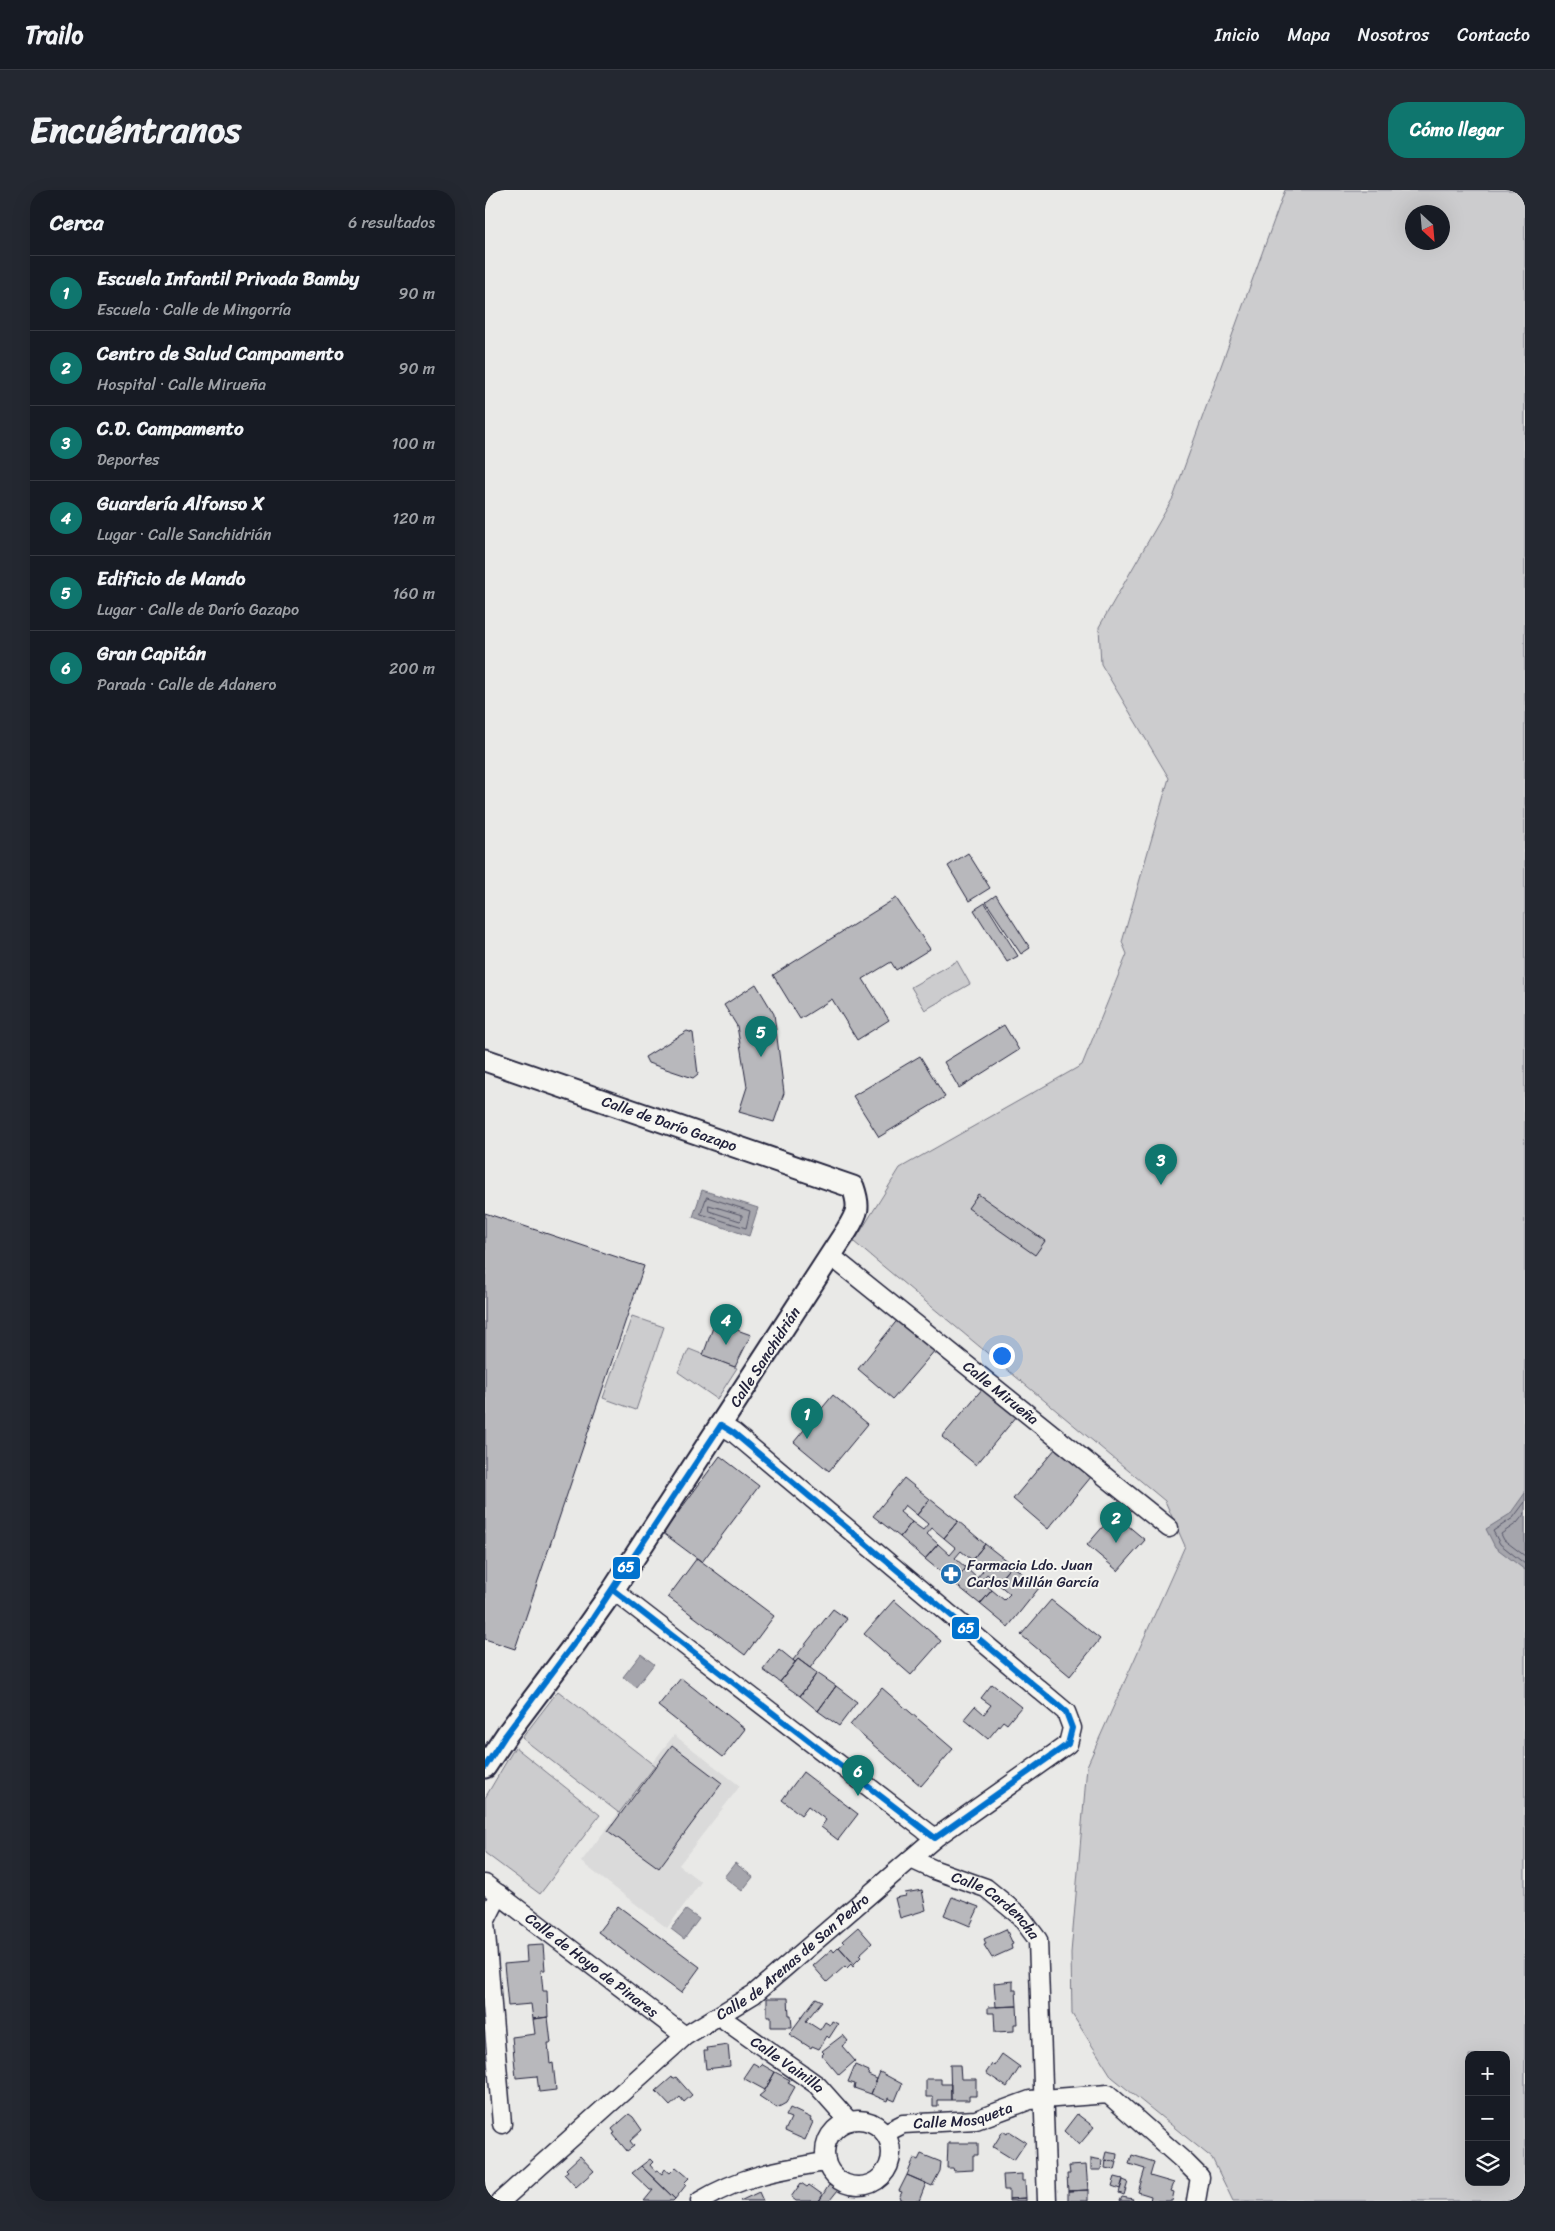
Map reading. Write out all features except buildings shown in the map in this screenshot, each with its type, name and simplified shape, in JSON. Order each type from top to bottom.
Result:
[{"type":"street","name":"Calle de Darío Gazapo","points":[[485,1060],[853,1187]]},
{"type":"street","name":"Calle Sanchidrián","points":[[485,1767],[507,1734],[613,1590],[831,1256],[857,1213],[859,1202],[853,1187]]},
{"type":"street","name":"Calle Mirueña","points":[[831,1256],[1169,1528]]},
{"type":"street","name":"Calle de Arenas de San Pedro","points":[[501,2201],[685,2036],[754,1994],[935,1838],[1068,1744],[1072,1728],[1066,1712],[721,1424]]},
{"type":"street","points":[[613,1590],[935,1838]]},
{"type":"street","name":"Calle Cardencha","points":[[911,1859],[986,1888],[1020,1916],[1038,1940],[1047,2201]]},
{"type":"street","name":"Calle de Hoyo de Pinares","points":[[502,2124],[485,1922],[492,1889],[685,2036]]},
{"type":"street","name":"Calle Vainilla","points":[[719,2016],[817,2085],[849,2121]]},
{"type":"street","points":[[1043,2099],[1108,2094],[1200,2177],[1196,2201]]},
{"type":"street","name":"Calle Mosqueta","points":[[885,2133],[903,2124],[976,2120],[1030,2100],[1043,2099]]},
{"type":"street","points":[[849,2121],[869,2121],[885,2133],[891,2153],[889,2163],[881,2176],[866,2193],[857,2186],[837,2180],[830,2172],[825,2162],[824,2152],[831,2132],[849,2121]]},
{"type":"street","points":[[700,2201],[723,2187],[769,2171],[825,2162]]},
{"type":"shaded area","points":[[1285,190],[1525,190],[1525,2201],[1233,2201],[1212,2158],[1112,2077],[1072,2014],[1071,1953],[1087,1766],[1185,1546],[1165,1501],[854,1242],[900,1168],[1082,1065],[1127,954],[1122,942],[1169,778],[1101,664],[1099,627],[1173,498]]},
{"type":"shaded area","points":[[957,961],[970,984],[925,1010],[911,987]]},
{"type":"shaded area","points":[[632,1316],[664,1327],[636,1410],[603,1398]]},
{"type":"shaded area","points":[[689,1349],[737,1368],[717,1399],[678,1372]]},
{"type":"shaded area","points":[[558,1691],[652,1763],[674,1735],[740,1786],[679,1865],[701,1882],[667,1928],[581,1862],[619,1812],[522,1738]]},
{"type":"shaded area","points":[[558,1691],[655,1766],[619,1813],[522,1738]]},
{"type":"shaded area","points":[[515,1747],[600,1815],[540,1894],[485,1853],[485,1798]]},
{"type":"water","points":[[702,1190],[758,1208],[749,1236],[693,1217]]},
{"type":"water","points":[[1525,1493],[1525,1570],[1495,1547],[1486,1529],[1510,1514]]},
{"type":"water","points":[[641,1654],[654,1664],[636,1687],[623,1677]]},
{"type":"water","points":[[735,1863],[753,1877],[742,1891],[724,1877]]},
{"type":"water","points":[[686,1910],[699,1919],[684,1939],[671,1929]]},
{"type":"transit line","name":"65","points":[[485,1767],[505,1736],[593,1618],[721,1425],[734,1433],[1066,1712],[1072,1728],[1068,1744],[935,1838],[613,1590]]},
{"type":"place","name":"Edificio de Mando","points":[[761,1057]]},
{"type":"place","name":"C.D. Campamento","points":[[1161,1185]]},
{"type":"place","name":"Guardería Alfonso X","points":[[726,1345]]},
{"type":"place","name":"Escuela Infantil Privada Bamby","points":[[807,1439]]},
{"type":"place","name":"Centro de Salud Campamento","points":[[1116,1543]]},
{"type":"place","name":"Farmacia Ldo. Juan Carlos Millán García","points":[[951,1574]]},
{"type":"place","name":"Gran Capitán","points":[[858,1796]]}]
